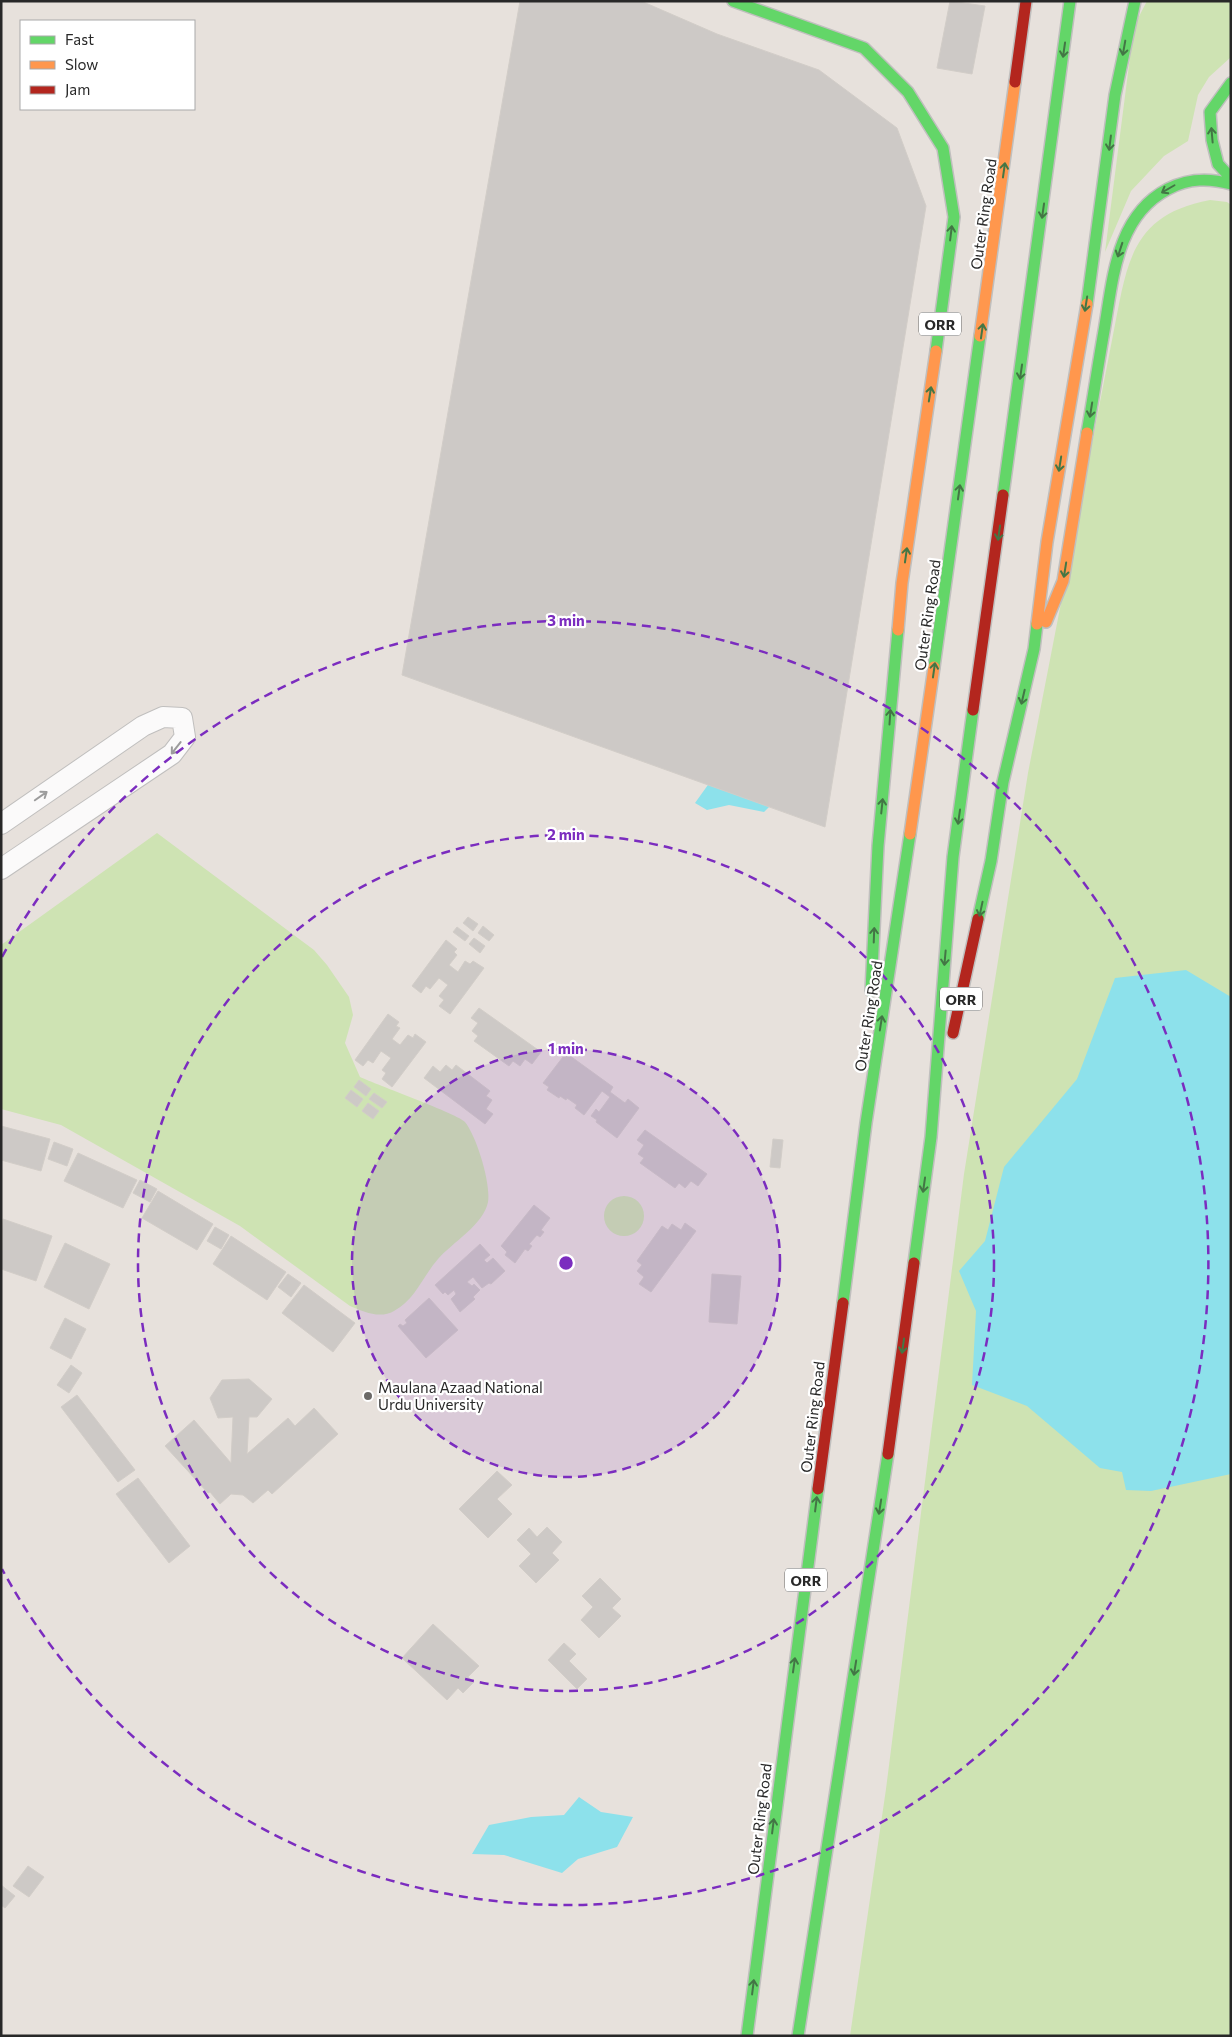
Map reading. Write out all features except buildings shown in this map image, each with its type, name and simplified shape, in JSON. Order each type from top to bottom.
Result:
[{"type":"main road","name":"ORR","points":[[733,1],[864,48],[908,92],[943,148],[954,217],[902,583],[878,846],[866,1123]]},
{"type":"main road","name":"Outer Ring Road","points":[[747,2036],[866,1123],[909,850],[1026,1]]},
{"type":"main road","name":"ORR","points":[[798,2036],[890,1439],[931,1137],[953,857],[1070,1]]},
{"type":"main road","name":"ORR","points":[[931,1137],[991,861],[1003,782],[1034,649],[1047,542],[1094,262],[1115,95],[1135,1]]},
{"type":"main road","points":[[1231,83],[1210,112],[1212,140],[1218,164],[1231,178]]},
{"type":"main road","name":"ORR","points":[[1034,649],[1064,581],[1114,271],[1130,224],[1143,207],[1161,192],[1183,181],[1204,179],[1231,184]]},
{"type":"street","points":[[1,824],[143,726],[163,717],[182,718],[184,736],[172,754],[1,869]]},
{"type":"green space","points":[[1147,1],[1231,1],[1231,57],[1209,77],[1198,95],[1188,141],[1164,156],[1131,191],[1105,252],[1134,26]]},
{"type":"green space","points":[[1210,200],[1227,202],[1231,205],[1231,2036],[850,2036],[886,1789],[964,1174],[1028,773],[1118,310],[1128,266],[1136,247],[1147,231],[1163,218],[1183,207]]},
{"type":"green space","points":[[157,833],[314,950],[327,965],[349,997],[353,1015],[345,1043],[360,1077],[460,1118],[470,1129],[485,1173],[488,1202],[485,1210],[467,1233],[438,1259],[408,1301],[394,1311],[378,1315],[350,1306],[240,1226],[61,1125],[1,1109],[1,945]]},
{"type":"green space","points":[[628,1196],[635,1199],[641,1205],[644,1216],[643,1224],[635,1233],[628,1236],[620,1236],[613,1233],[605,1224],[604,1212],[607,1205],[616,1197]]},
{"type":"water","points":[[715,775],[779,797],[764,812],[729,805],[707,810],[695,803]]},
{"type":"water","points":[[1186,970],[1231,997],[1231,1474],[1151,1491],[1126,1490],[1122,1472],[1100,1468],[1027,1406],[972,1385],[976,1311],[959,1271],[985,1241],[1004,1167],[1077,1079],[1115,978]]},
{"type":"water","points":[[579,1797],[601,1812],[633,1817],[617,1847],[578,1859],[562,1873],[504,1855],[472,1854],[489,1825],[531,1817],[564,1815]]},
{"type":"traffic: fast","points":[[733,1],[864,48],[908,92],[943,148],[954,217],[936,351]]},
{"type":"traffic: fast","points":[[1003,495],[1070,1]]},
{"type":"traffic: fast","points":[[1087,304],[1115,95],[1135,1]]},
{"type":"traffic: fast","points":[[1231,83],[1210,112],[1212,140],[1218,164],[1231,178]]},
{"type":"traffic: fast","points":[[1087,433],[1114,270],[1127,232],[1137,215],[1151,201],[1176,185],[1199,180],[1231,184]]},
{"type":"traffic: fast","points":[[934,667],[980,336]]},
{"type":"traffic: fast","points":[[978,919],[991,861],[1003,782],[1034,649],[1037,624]]},
{"type":"traffic: fast","points":[[871,991],[878,846],[898,630]]},
{"type":"traffic: fast","points":[[914,1263],[931,1137],[953,857],[973,710]]},
{"type":"traffic: fast","points":[[843,1303],[866,1123],[910,834]]},
{"type":"traffic: fast","points":[[798,2036],[888,1454]]},
{"type":"traffic: fast","points":[[747,2036],[818,1489]]},
{"type":"traffic: slow","points":[[980,336],[1015,82]]},
{"type":"traffic: slow","points":[[1037,624],[1047,542],[1087,304]]},
{"type":"traffic: slow","points":[[898,630],[902,583],[936,351]]},
{"type":"traffic: slow","points":[[1046,622],[1063,581],[1087,433]]},
{"type":"traffic: slow","points":[[910,834],[934,667]]},
{"type":"traffic: jam","points":[[1015,82],[1026,1]]},
{"type":"traffic: jam","points":[[973,710],[1003,495]]},
{"type":"traffic: jam","points":[[953,1033],[978,919]]},
{"type":"traffic: jam","points":[[888,1454],[914,1263]]},
{"type":"traffic: jam","points":[[818,1489],[843,1303]]},
{"type":"place","name":"Maulana Azaad National Urdu University","points":[[368,1396]]}]
